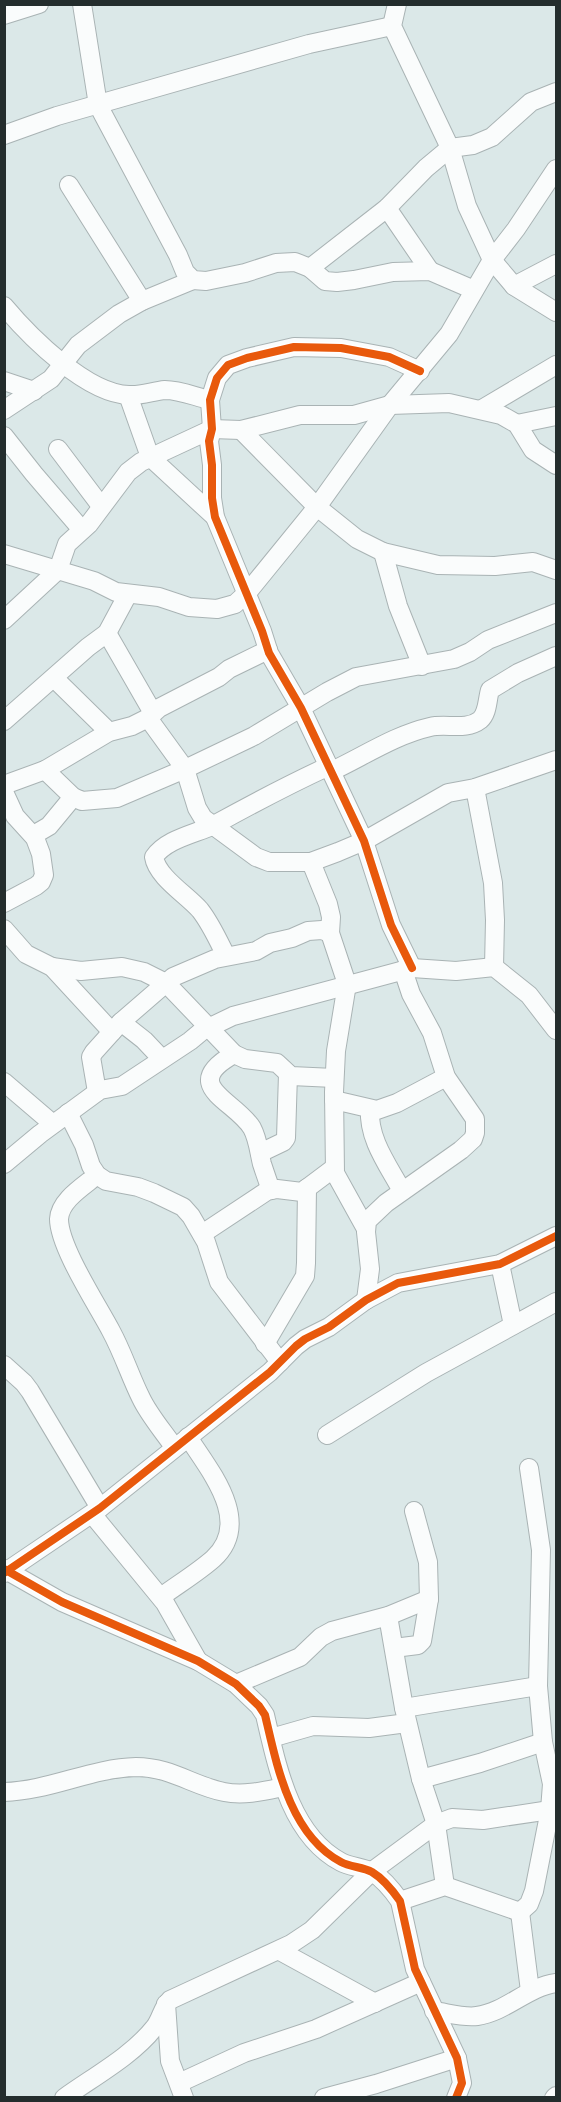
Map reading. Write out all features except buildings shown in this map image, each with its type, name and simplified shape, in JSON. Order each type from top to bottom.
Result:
[{"type":"street","points":[[4,15],[39,4]]},
{"type":"street","points":[[82,4],[98,105],[178,255],[184,272],[193,280]]},
{"type":"street","points":[[397,4],[392,26],[450,148],[467,206],[492,260],[514,286],[556,312]]},
{"type":"street","points":[[4,135],[57,116],[309,44],[392,26]]},
{"type":"street","points":[[309,268],[387,208],[426,168],[450,148],[473,145],[492,137],[531,102],[556,92]]},
{"type":"street","points":[[4,554],[94,581],[116,592],[159,597],[189,608],[217,609],[235,604],[247,593],[316,507],[390,405],[449,334],[492,260],[555,175]]},
{"type":"street","points":[[69,185],[142,301]]},
{"type":"street","points":[[387,208],[429,271]]},
{"type":"street","points":[[4,410],[51,379],[78,345],[119,314],[142,301],[193,280],[206,281],[276,263],[295,262],[309,268],[325,280],[337,282],[393,272],[429,271],[474,290]]},
{"type":"street","points":[[514,286],[556,264]]},
{"type":"street","points":[[4,306],[63,363],[95,387],[128,395],[167,390],[210,400]]},
{"type":"street","points":[[366,1300],[370,1269],[367,1221],[371,1215],[402,1191],[473,1139],[475,1119],[446,1077],[432,1033],[411,994],[408,969],[364,841],[301,708],[268,650],[215,517],[209,441],[212,429],[210,400],[217,378],[228,365],[247,357],[294,347],[340,348],[389,357],[420,371]]},
{"type":"street","points":[[482,409],[556,366]]},
{"type":"street","points":[[4,381],[34,391]]},
{"type":"street","points":[[128,395],[150,458],[215,517]]},
{"type":"street","points":[[4,620],[58,570],[67,544],[82,530],[128,472],[141,462],[212,429],[241,430],[300,415],[354,415],[390,405],[424,402],[449,403],[482,409],[501,415],[517,424],[533,450],[556,465]]},
{"type":"street","points":[[517,424],[556,416]]},
{"type":"street","points":[[241,430],[316,507],[357,539],[383,552],[438,566],[495,566],[533,562],[556,570]]},
{"type":"street","points":[[4,436],[82,530]]},
{"type":"street","points":[[58,449],[101,506]]},
{"type":"street","points":[[383,552],[399,606],[422,666]]},
{"type":"street","points":[[4,721],[107,633],[128,594]]},
{"type":"street","points":[[45,770],[73,797],[82,801],[117,798],[254,736],[327,692],[356,678],[454,659],[488,640],[556,613]]},
{"type":"street","points":[[107,633],[151,716],[185,769],[196,808],[203,818],[256,857],[269,862],[311,862],[364,841],[448,793],[475,788],[556,760]]},
{"type":"street","points":[[4,785],[45,770],[109,732],[132,726],[151,716],[159,708],[268,650]]},
{"type":"street","points":[[226,956],[211,925],[199,908],[157,868],[154,857],[163,847],[212,826],[265,796],[402,736],[432,726],[454,726],[478,722],[486,713],[490,690],[518,673],[556,656]]},
{"type":"street","points":[[54,678],[109,732]]},
{"type":"street","points":[[475,788],[493,884],[494,967]]},
{"type":"street","points":[[4,792],[15,816],[35,838],[44,867],[41,882],[4,903]]},
{"type":"street","points":[[35,838],[37,833],[49,826],[73,797]]},
{"type":"street","points":[[311,862],[328,904],[331,917],[330,933],[347,984],[334,1078],[334,1168],[340,1184],[366,1229]]},
{"type":"street","points":[[4,929],[26,954],[52,967],[117,1027],[144,1040],[162,1059]]},
{"type":"street","points":[[97,1092],[91,1058],[93,1052],[166,983],[181,974],[226,956],[256,951],[308,931],[322,930],[330,933]]},
{"type":"street","points":[[52,967],[81,971],[122,968],[144,972],[166,983],[234,1054],[245,1059],[277,1063],[288,1074],[295,1077],[334,1078]]},
{"type":"street","points":[[4,1164],[97,1092],[122,1086],[208,1029],[233,1016],[408,969],[456,972],[494,967],[529,995],[556,1030]]},
{"type":"street","points":[[234,1054],[212,1071],[213,1091],[250,1125],[271,1190]]},
{"type":"street","points":[[260,1153],[283,1142],[286,1138],[288,1074]]},
{"type":"street","points":[[334,1100],[377,1110],[397,1103],[446,1077]]},
{"type":"street","points":[[4,1082],[61,1118],[84,1144],[91,1166],[97,1175],[112,1183],[138,1187],[183,1207],[202,1234],[219,1282],[279,1362]]},
{"type":"street","points":[[370,1109],[369,1122],[374,1137],[402,1191]]},
{"type":"street","points":[[202,1234],[271,1190],[302,1192],[334,1168]]},
{"type":"street","points":[[97,1175],[75,1192],[59,1218],[66,1245],[92,1299],[123,1353],[142,1400],[224,1494],[229,1508],[228,1532],[223,1546],[214,1558],[160,1597]]},
{"type":"street","points":[[265,1344],[304,1276],[307,1188]]},
{"type":"street","points":[[456,2097],[462,2083],[457,2058],[415,1969],[400,1901],[371,1872],[342,1863],[316,1842],[298,1817],[283,1787],[265,1715],[260,1706],[236,1683],[198,1661],[62,1602],[6,1571],[96,1511],[305,1339],[329,1327],[366,1300],[398,1283],[500,1264],[556,1236]]},
{"type":"street","points":[[500,1264],[513,1325]]},
{"type":"street","points":[[327,1435],[426,1373],[556,1302]]},
{"type":"street","points":[[4,1365],[30,1391],[96,1511],[160,1597],[198,1661]]},
{"type":"street","points":[[520,1912],[529,1904],[534,1891],[553,1812],[554,1776],[543,1742],[541,1550],[530,1468]]},
{"type":"street","points":[[394,1648],[418,1645],[422,1641],[429,1599],[428,1562],[414,1511]]},
{"type":"street","points":[[236,1683],[300,1657],[321,1637],[332,1631],[388,1616],[429,1599]]},
{"type":"street","points":[[388,1616],[405,1716],[421,1779],[436,1824],[446,1886]]},
{"type":"street","points":[[271,1738],[313,1726],[369,1728],[544,1678]]},
{"type":"street","points":[[421,1779],[480,1763],[543,1742]]},
{"type":"street","points":[[4,1792],[46,1786],[136,1767],[170,1771],[222,1792],[241,1794],[283,1787]]},
{"type":"street","points":[[64,2097],[126,2054],[155,2028],[170,2000],[280,1951],[312,1930],[371,1872],[436,1824],[452,1818],[483,1820],[553,1812]]},
{"type":"street","points":[[400,1901],[446,1886],[520,1912]]},
{"type":"street","points":[[520,1912],[530,1990]]},
{"type":"street","points":[[280,1951],[375,2003]]},
{"type":"street","points":[[166,2004],[170,2061],[181,2090],[244,2054],[316,2029],[421,1982]]},
{"type":"street","points":[[434,2011],[477,2016],[501,2008],[530,1990],[556,1983]]},
{"type":"street","points":[[324,2097],[376,2084],[457,2058]]},
{"type":"cycle path","points":[[412,968],[391,925],[364,841],[301,708],[269,653],[215,517],[209,441],[212,429],[210,400],[217,378],[228,365],[247,358],[294,347],[341,348],[389,357],[420,371]]},
{"type":"cycle path","points":[[4,1573],[100,1508],[270,1372],[296,1346],[329,1327],[366,1300],[398,1283],[500,1264],[556,1236]]},
{"type":"cycle path","points":[[4,1569],[62,1602],[198,1661],[236,1684],[259,1706],[265,1715],[288,1798],[309,1835],[341,1862],[368,1870],[376,1875],[400,1901],[415,1969],[457,2058],[462,2083],[456,2098]]}]
